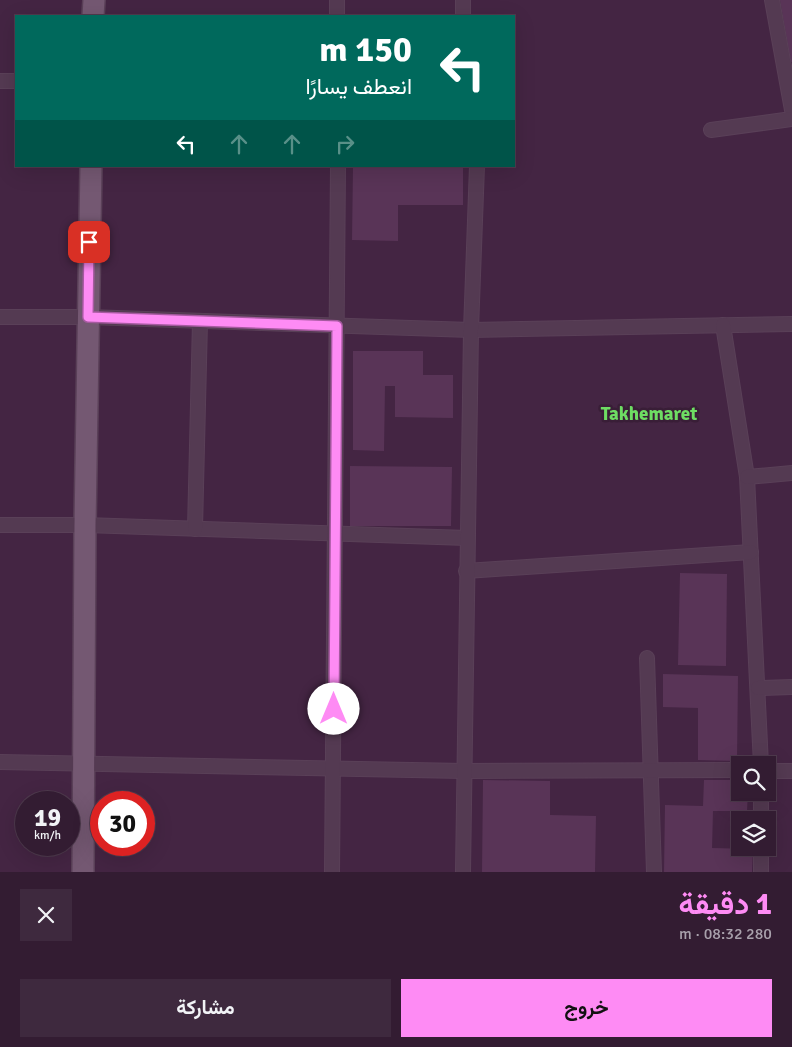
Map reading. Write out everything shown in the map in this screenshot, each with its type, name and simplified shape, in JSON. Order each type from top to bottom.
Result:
[{"type":"main road","points":[[93,15],[94,0]]},
{"type":"main road","points":[[83,872],[85,764],[84,526],[90,167]]},
{"type":"street","points":[[336,0],[336,15]]},
{"type":"street","points":[[463,0],[463,15]]},
{"type":"street","points":[[772,0],[792,110]]},
{"type":"street","points":[[0,81],[15,81]]},
{"type":"street","points":[[710,130],[792,119]]},
{"type":"street","points":[[332,872],[338,167]]},
{"type":"street","points":[[463,872],[466,571],[471,330],[477,167]]},
{"type":"street","points":[[0,316],[200,320],[471,330],[792,324]]},
{"type":"street","points":[[195,529],[200,320]]},
{"type":"street","points":[[723,325],[747,477],[760,756]]},
{"type":"street","points":[[747,477],[792,473]]},
{"type":"street","points":[[0,525],[467,538]]},
{"type":"street","points":[[466,571],[751,552]]},
{"type":"street","points":[[647,658],[654,872]]},
{"type":"street","points":[[758,688],[792,687]]},
{"type":"street","points":[[0,762],[464,771],[731,770]]},
{"type":"street","points":[[776,771],[792,771]]},
{"type":"street","points":[[761,856],[761,872]]},
{"type":"building","points":[[780,0],[792,0],[792,62],[791,62]]},
{"type":"building","points":[[353,167],[463,167],[463,205],[398,205],[398,241],[352,240]]},
{"type":"building","points":[[353,351],[423,351],[423,375],[453,375],[453,418],[395,417],[395,386],[385,386],[384,451],[353,450]]},
{"type":"building","points":[[350,466],[452,467],[451,526],[350,526]]},
{"type":"building","points":[[680,573],[727,574],[726,666],[678,665]]},
{"type":"building","points":[[663,674],[738,676],[737,756],[731,756],[731,761],[698,760],[698,708],[663,707]]},
{"type":"building","points":[[483,780],[550,781],[550,815],[596,816],[595,872],[482,872]]},
{"type":"building","points":[[704,780],[731,780],[731,801],[748,801],[747,811],[713,811],[712,848],[731,848],[731,856],[753,856],[752,872],[664,872],[665,805],[703,806]]},
{"type":"district","name":"Takhemaret","points":[[649,413]]},
{"type":"route","points":[[89,242],[88,317],[337,326],[334,709]]}]
